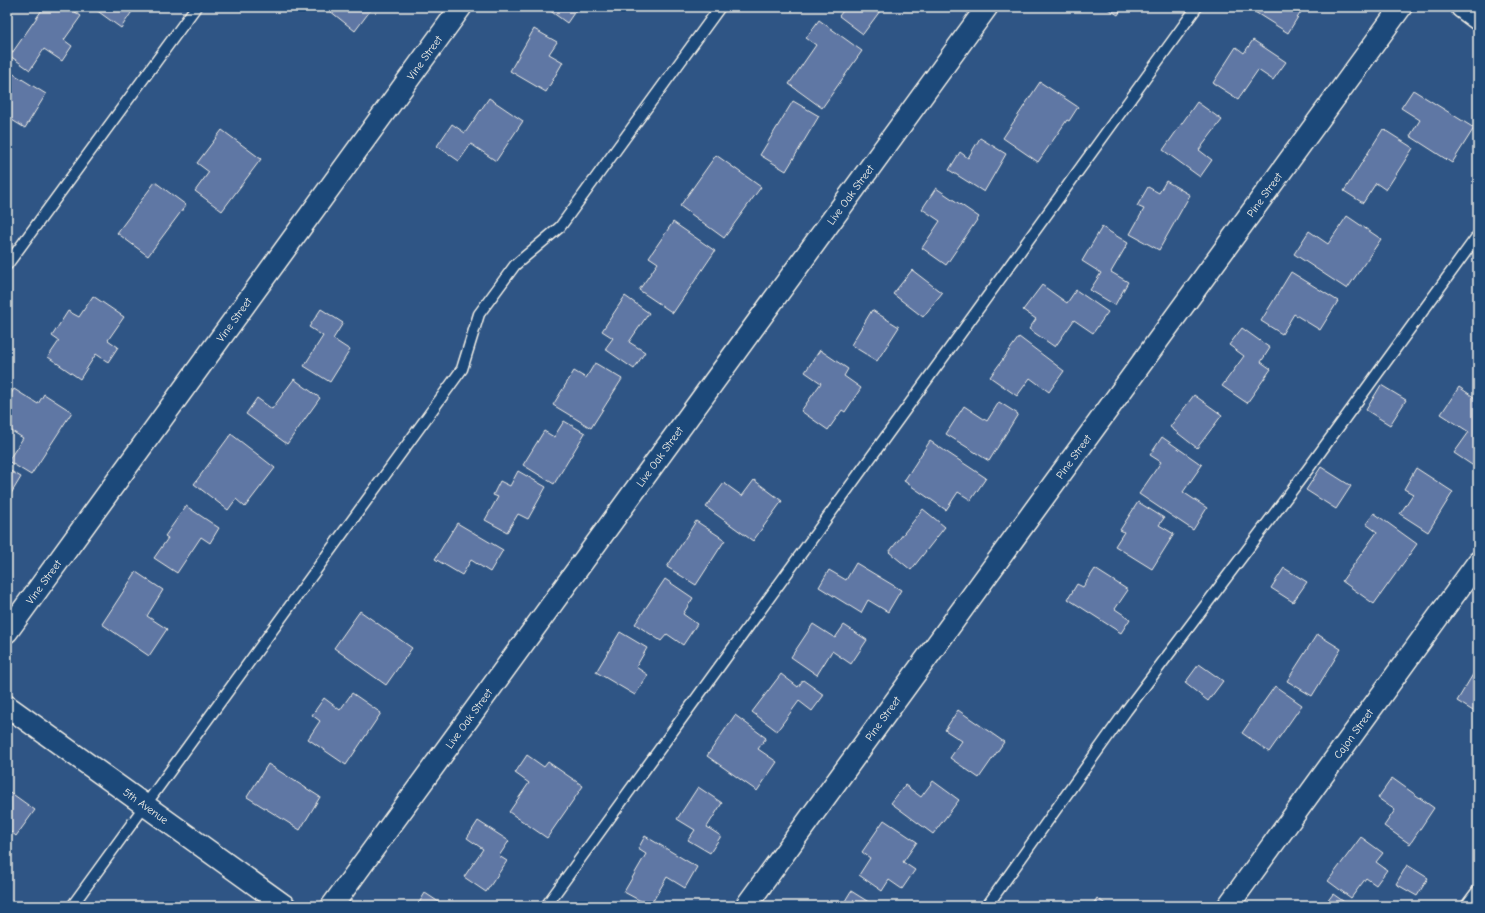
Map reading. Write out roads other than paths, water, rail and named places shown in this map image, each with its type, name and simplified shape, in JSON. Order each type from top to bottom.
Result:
[{"type":"street","name":"Vine Street","points":[[7,632],[462,7]]},
{"type":"street","name":"Live Oak Street","points":[[332,906],[987,7]]},
{"type":"street","name":"Pine Street","points":[[746,906],[1401,7]]},
{"type":"street","points":[[1462,7],[1478,19]]},
{"type":"street","name":"Cajon Street","points":[[1228,906],[1478,562]]},
{"type":"street","name":"5th Avenue","points":[[7,706],[285,906]]},
{"type":"lane","points":[[7,265],[196,7]]},
{"type":"lane","points":[[72,906],[462,369],[479,314],[514,265],[560,228],[720,7]]},
{"type":"lane","points":[[546,906],[1197,7]]},
{"type":"lane","points":[[987,906],[1126,711],[1303,476],[1478,235]]},
{"type":"lane","points":[[1466,906],[1478,890]]}]
